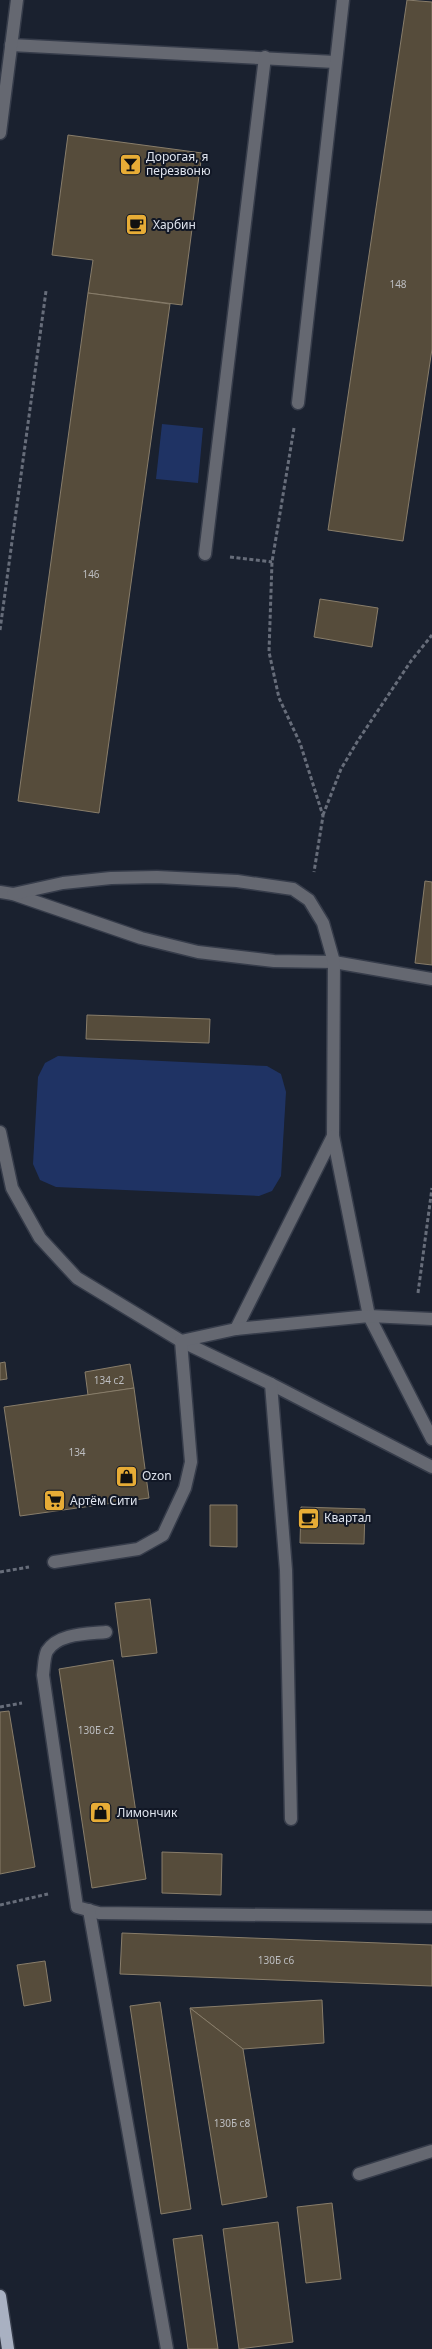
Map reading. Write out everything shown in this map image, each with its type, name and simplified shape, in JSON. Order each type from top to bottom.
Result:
[{"type":"main road","points":[[0,2296],[8,2349]]},
{"type":"street","points":[[0,133],[17,0]]},
{"type":"street","points":[[298,403],[343,0]]},
{"type":"street","points":[[11,45],[335,62]]},
{"type":"street","points":[[205,554],[265,57]]},
{"type":"street","points":[[13,894],[63,883],[111,878],[158,877],[237,881],[293,889],[310,900],[323,924],[334,962],[333,1136],[370,1316],[432,1439]]},
{"type":"street","points":[[0,892],[13,894],[140,938],[198,952],[274,961],[334,962],[432,979]]},
{"type":"street","points":[[0,1132],[12,1188],[40,1238],[77,1278],[181,1341],[271,1384],[432,1467]]},
{"type":"street","points":[[236,1329],[333,1136]]},
{"type":"street","points":[[181,1341],[236,1329],[370,1316],[432,1319]]},
{"type":"street","points":[[54,1562],[138,1549],[163,1535],[185,1488],[191,1462],[181,1341]]},
{"type":"street","points":[[271,1384],[286,1570],[291,1819]]},
{"type":"street","points":[[106,1632],[72,1636],[59,1640],[47,1652],[43,1675],[77,1907],[99,1913],[432,1917]]},
{"type":"street","points":[[90,1910],[167,2349]]},
{"type":"street","points":[[359,2174],[432,2151]]},
{"type":"path","points":[[0,630],[46,291]]},
{"type":"path","points":[[298,403],[272,562],[269,652],[280,698],[309,767],[323,816]]},
{"type":"path","points":[[205,554],[272,562]]},
{"type":"path","points":[[310,900],[323,816],[341,769],[411,661],[432,635]]},
{"type":"path","points":[[415,1317],[432,1188]]},
{"type":"path","points":[[0,1905],[74,1889]]},
{"type":"shaded area","points":[[162,424],[203,428],[198,483],[156,479]]},
{"type":"shaded area","points":[[58,1056],[267,1066],[281,1074],[286,1092],[281,1176],[272,1191],[259,1196],[56,1187],[40,1180],[33,1164],[38,1077],[45,1063]]},
{"type":"building","points":[[407,0],[432,2],[432,349],[403,541],[328,530]]},
{"type":"building","points":[[68,135],[202,153],[182,305],[88,293],[93,260],[52,255]]},
{"type":"building","points":[[88,293],[170,304],[99,813],[18,801]]},
{"type":"building","points":[[320,599],[378,608],[372,647],[314,637]]},
{"type":"building","points":[[425,881],[432,882],[432,965],[415,963]]},
{"type":"building","points":[[87,1015],[210,1019],[209,1043],[86,1039]]},
{"type":"building","points":[[5,1362],[7,1379],[0,1380],[0,1363]]},
{"type":"building","points":[[130,1364],[134,1388],[88,1395],[85,1372]]},
{"type":"building","points":[[134,1388],[149,1498],[20,1516],[4,1407]]},
{"type":"building","points":[[210,1505],[237,1505],[237,1547],[210,1546]]},
{"type":"building","points":[[301,1507],[365,1509],[364,1544],[300,1543]]},
{"type":"building","points":[[150,1599],[157,1653],[122,1657],[115,1603]]},
{"type":"building","points":[[113,1660],[146,1879],[92,1888],[59,1669]]},
{"type":"building","points":[[9,1711],[35,1867],[0,1874],[0,1712]]},
{"type":"building","points":[[162,1852],[222,1854],[221,1895],[162,1893]]},
{"type":"building","points":[[122,1933],[432,1945],[432,1986],[120,1974]]},
{"type":"building","points":[[45,1961],[51,2001],[24,2006],[17,1965]]},
{"type":"building","points":[[322,2000],[324,2043],[243,2049],[190,2008]]},
{"type":"building","points":[[160,2002],[191,2209],[161,2214],[130,2006]]},
{"type":"building","points":[[190,2008],[243,2049],[267,2197],[222,2205]]},
{"type":"building","points":[[332,2203],[341,2279],[306,2283],[297,2207]]},
{"type":"building","points":[[278,2222],[293,2342],[239,2349],[223,2229]]},
{"type":"building","points":[[202,2235],[218,2349],[188,2349],[173,2239]]},
{"type":"place","name":"Дорогая, я перезвоню","points":[[130,164]]},
{"type":"place","name":"Харбин","points":[[137,225]]},
{"type":"place","name":"Ozon","points":[[126,1476]]},
{"type":"place","name":"Артём Сити","points":[[54,1501]]},
{"type":"place","name":"Квартал","points":[[308,1518]]},
{"type":"place","name":"Лимончик","points":[[101,1813]]}]
